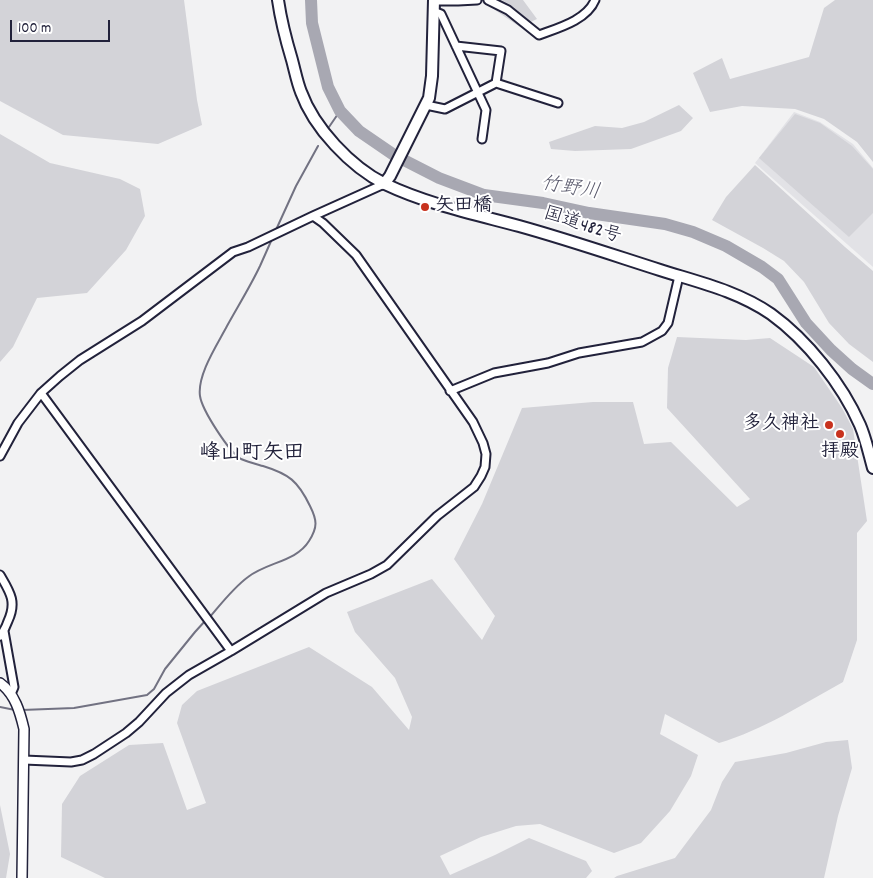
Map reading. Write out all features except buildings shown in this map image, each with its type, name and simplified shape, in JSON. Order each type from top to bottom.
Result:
[{"type":"highway","name":"国道482号","points":[[278,0],[286,42],[307,106],[319,126],[349,159],[418,198],[546,233],[739,296],[763,309],[789,328],[808,347],[842,391],[861,427],[873,468]]},
{"type":"highway","points":[[387,180],[429,98],[432,76],[434,4]]},
{"type":"main road","points":[[0,683],[6,688],[17,704],[24,729],[22,878]]},
{"type":"street","points":[[434,4],[477,0]]},
{"type":"street","points":[[488,0],[508,10],[539,35],[582,16],[591,9],[595,0]]},
{"type":"street","points":[[434,4],[441,14],[486,110],[482,140]]},
{"type":"street","points":[[456,46],[500,51],[496,82]]},
{"type":"street","points":[[426,105],[445,109],[496,82]]},
{"type":"street","points":[[496,82],[558,103]]},
{"type":"street","points":[[0,456],[18,423],[41,393],[80,360],[142,321],[233,252],[387,180]]},
{"type":"street","points":[[24,760],[71,762],[82,760],[94,754],[126,734],[166,693],[189,675],[326,592],[371,574],[387,565],[437,516],[474,487],[481,476],[485,467],[486,454],[484,443],[473,422],[356,255],[323,223],[313,216]]},
{"type":"street","points":[[450,391],[494,373],[548,363],[579,353],[642,342],[662,331],[668,323],[678,276]]},
{"type":"street","points":[[41,393],[231,651]]},
{"type":"street","points":[[0,575],[9,589],[13,600],[12,612],[2,633],[14,687],[10,694]]},
{"type":"shaded area","points":[[0,0],[184,0],[202,125],[158,144],[63,135],[0,101]]},
{"type":"shaded area","points":[[477,0],[523,0],[537,19],[520,27]]},
{"type":"shaded area","points":[[835,0],[873,0],[873,162],[857,142],[824,119],[795,109],[742,106],[710,112],[693,73],[722,58],[730,79],[809,57],[824,8]]},
{"type":"shaded area","points":[[679,105],[693,118],[681,131],[631,149],[575,151],[551,149],[549,142],[595,126],[622,128],[644,122]]},
{"type":"shaded area","points":[[794,112],[820,122],[853,144],[873,168],[873,267],[755,163]]},
{"type":"shaded area","points":[[795,114],[820,123],[852,146],[873,169],[873,213],[849,237],[759,158]]},
{"type":"shaded area","points":[[0,134],[50,163],[120,179],[140,189],[145,216],[126,250],[87,293],[37,298],[13,347],[0,362]]},
{"type":"shaded area","points":[[755,165],[873,271],[873,362],[849,344],[829,323],[804,282],[784,261],[712,220],[726,197]]},
{"type":"shaded area","points":[[677,337],[746,340],[770,338],[814,367],[842,408],[853,429],[867,521],[857,533],[857,640],[843,682],[767,724],[719,743],[665,714],[660,734],[698,755],[691,776],[670,811],[641,843],[614,853],[540,824],[516,826],[481,837],[440,856],[450,875],[529,838],[586,861],[592,871],[586,878],[105,878],[61,857],[62,804],[80,776],[129,745],[163,743],[187,810],[206,803],[177,723],[182,705],[197,691],[309,647],[372,687],[409,730],[412,717],[395,678],[355,632],[347,612],[432,579],[482,640],[495,616],[454,559],[482,504],[522,408],[593,402],[633,402],[644,444],[671,442],[737,507],[750,499],[667,408],[668,368]]},
{"type":"shaded area","points":[[848,740],[852,768],[838,816],[824,878],[614,878],[675,858],[711,810],[722,782],[735,762],[786,753],[826,742]]},
{"type":"shaded area","points":[[0,805],[10,854],[6,878],[0,878]]},
{"type":"waterway","name":"竹野川","points":[[311,0],[312,23],[328,87],[340,111],[359,131],[394,155],[439,178],[484,195],[665,224],[693,232],[726,246],[762,267],[778,279],[806,323],[831,350],[852,369],[873,384]]},
{"type":"waterway","points":[[329,127],[340,111]]},
{"type":"waterway","points":[[275,232],[296,186],[318,146]]},
{"type":"waterway","points":[[209,618],[232,591],[248,577],[289,558],[303,548],[312,536],[315,527],[312,511],[306,497],[297,484],[280,472],[241,459],[236,455],[223,440],[200,396],[202,379],[209,360],[260,266],[272,239]]},
{"type":"waterway","points":[[22,710],[74,708],[147,695],[154,689],[165,669],[205,621]]},
{"type":"waterway","points":[[0,707],[15,710]]},
{"type":"place","name":"矢田橋","points":[[425,207]]},
{"type":"place","name":"多久神社","points":[[829,425]]},
{"type":"place","name":"拝殿","points":[[840,434]]},
{"type":"district","name":"峰山町矢田","points":[[252,455]]}]
